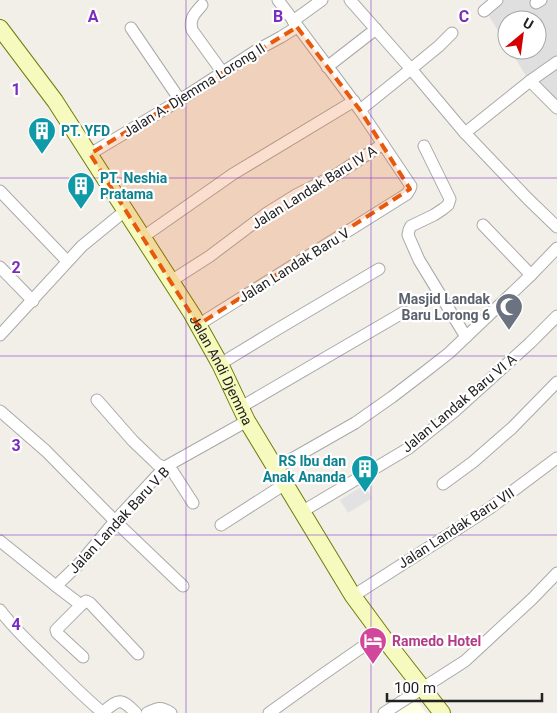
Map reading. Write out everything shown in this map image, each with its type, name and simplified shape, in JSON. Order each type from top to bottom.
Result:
[{"type":"main road","name":"Jalan Andi Djemma","points":[[0,28],[55,101],[171,281],[220,364],[244,414],[353,596],[380,634],[442,713]]},
{"type":"street","points":[[278,0],[383,144]]},
{"type":"street","name":"Jalan A. Djemma Lorong II","points":[[90,154],[281,37],[322,0]]},
{"type":"street","points":[[350,0],[465,133],[528,199],[557,226]]},
{"type":"street","points":[[484,11],[497,0]]},
{"type":"street","points":[[202,5],[192,16],[192,30],[223,73]]},
{"type":"street","points":[[131,28],[180,100]]},
{"type":"street","points":[[327,68],[376,29]]},
{"type":"street","points":[[143,237],[233,174],[357,106],[411,69],[452,33]]},
{"type":"street","points":[[465,133],[557,62]]},
{"type":"street","points":[[530,81],[557,108]]},
{"type":"street","name":"Jalan Landak Baru V","points":[[198,325],[407,194],[411,186],[383,144]]},
{"type":"street","name":"Jalan Landak Baru IV A","points":[[171,281],[210,256],[267,213],[296,195],[339,173],[383,144]]},
{"type":"street","points":[[424,146],[450,202],[434,215],[411,226],[408,235],[419,260],[466,337]]},
{"type":"street","points":[[0,191],[67,261]]},
{"type":"street","points":[[0,335],[82,246],[126,210]]},
{"type":"street","points":[[483,225],[531,276]]},
{"type":"street","points":[[276,468],[362,418],[449,353],[531,276],[557,248]]},
{"type":"street","points":[[0,266],[33,301]]},
{"type":"street","points":[[220,364],[379,269]]},
{"type":"street","name":"Jalan Landak Baru V B","points":[[56,586],[80,563],[115,520],[165,468],[244,414],[404,312]]},
{"type":"street","name":"Jalan Landak Baru VI A","points":[[303,511],[409,448],[454,411],[530,343],[557,316]]},
{"type":"street","points":[[443,484],[473,462],[512,428],[557,382]]},
{"type":"street","points":[[97,400],[154,462],[171,470],[193,503]]},
{"type":"street","points":[[0,411],[46,451],[183,586]]},
{"type":"street","name":"Jalan Landak Baru VII","points":[[353,596],[490,508],[557,458]]},
{"type":"street","points":[[221,525],[285,484]]},
{"type":"street","points":[[1,545],[81,604]]},
{"type":"street","points":[[384,713],[465,661],[532,599],[557,573]]},
{"type":"street","points":[[82,656],[56,630],[86,601],[90,602],[138,654]]},
{"type":"street","points":[[0,610],[32,646],[102,713],[119,701],[125,702],[136,713]]},
{"type":"street","points":[[269,713],[380,634]]},
{"type":"street","points":[[147,713],[157,708],[171,713]]},
{"type":"highlighted area","points":[[297,27],[360,110],[410,189],[198,325],[90,154]]},
{"type":"shaded area","points":[[502,0],[557,0],[557,113],[535,90],[516,60],[547,60],[547,10],[497,10],[497,29],[487,13]]},
{"type":"shaded area","points":[[364,485],[372,498],[348,513],[340,500]]},
{"type":"shaded area","points":[[414,697],[426,713],[388,713]]},
{"type":"place","name":"PT. YFD","points":[[42,155]]},
{"type":"place","name":"PT. Neshia Pratama","points":[[81,210]]},
{"type":"place","name":"Masjid Landak Baru Lorong 6","points":[[509,331]]},
{"type":"place","name":"RS Ibu dan Anak Ananda","points":[[365,493]]},
{"type":"place","name":"Ramedo Hotel","points":[[373,665]]}]
